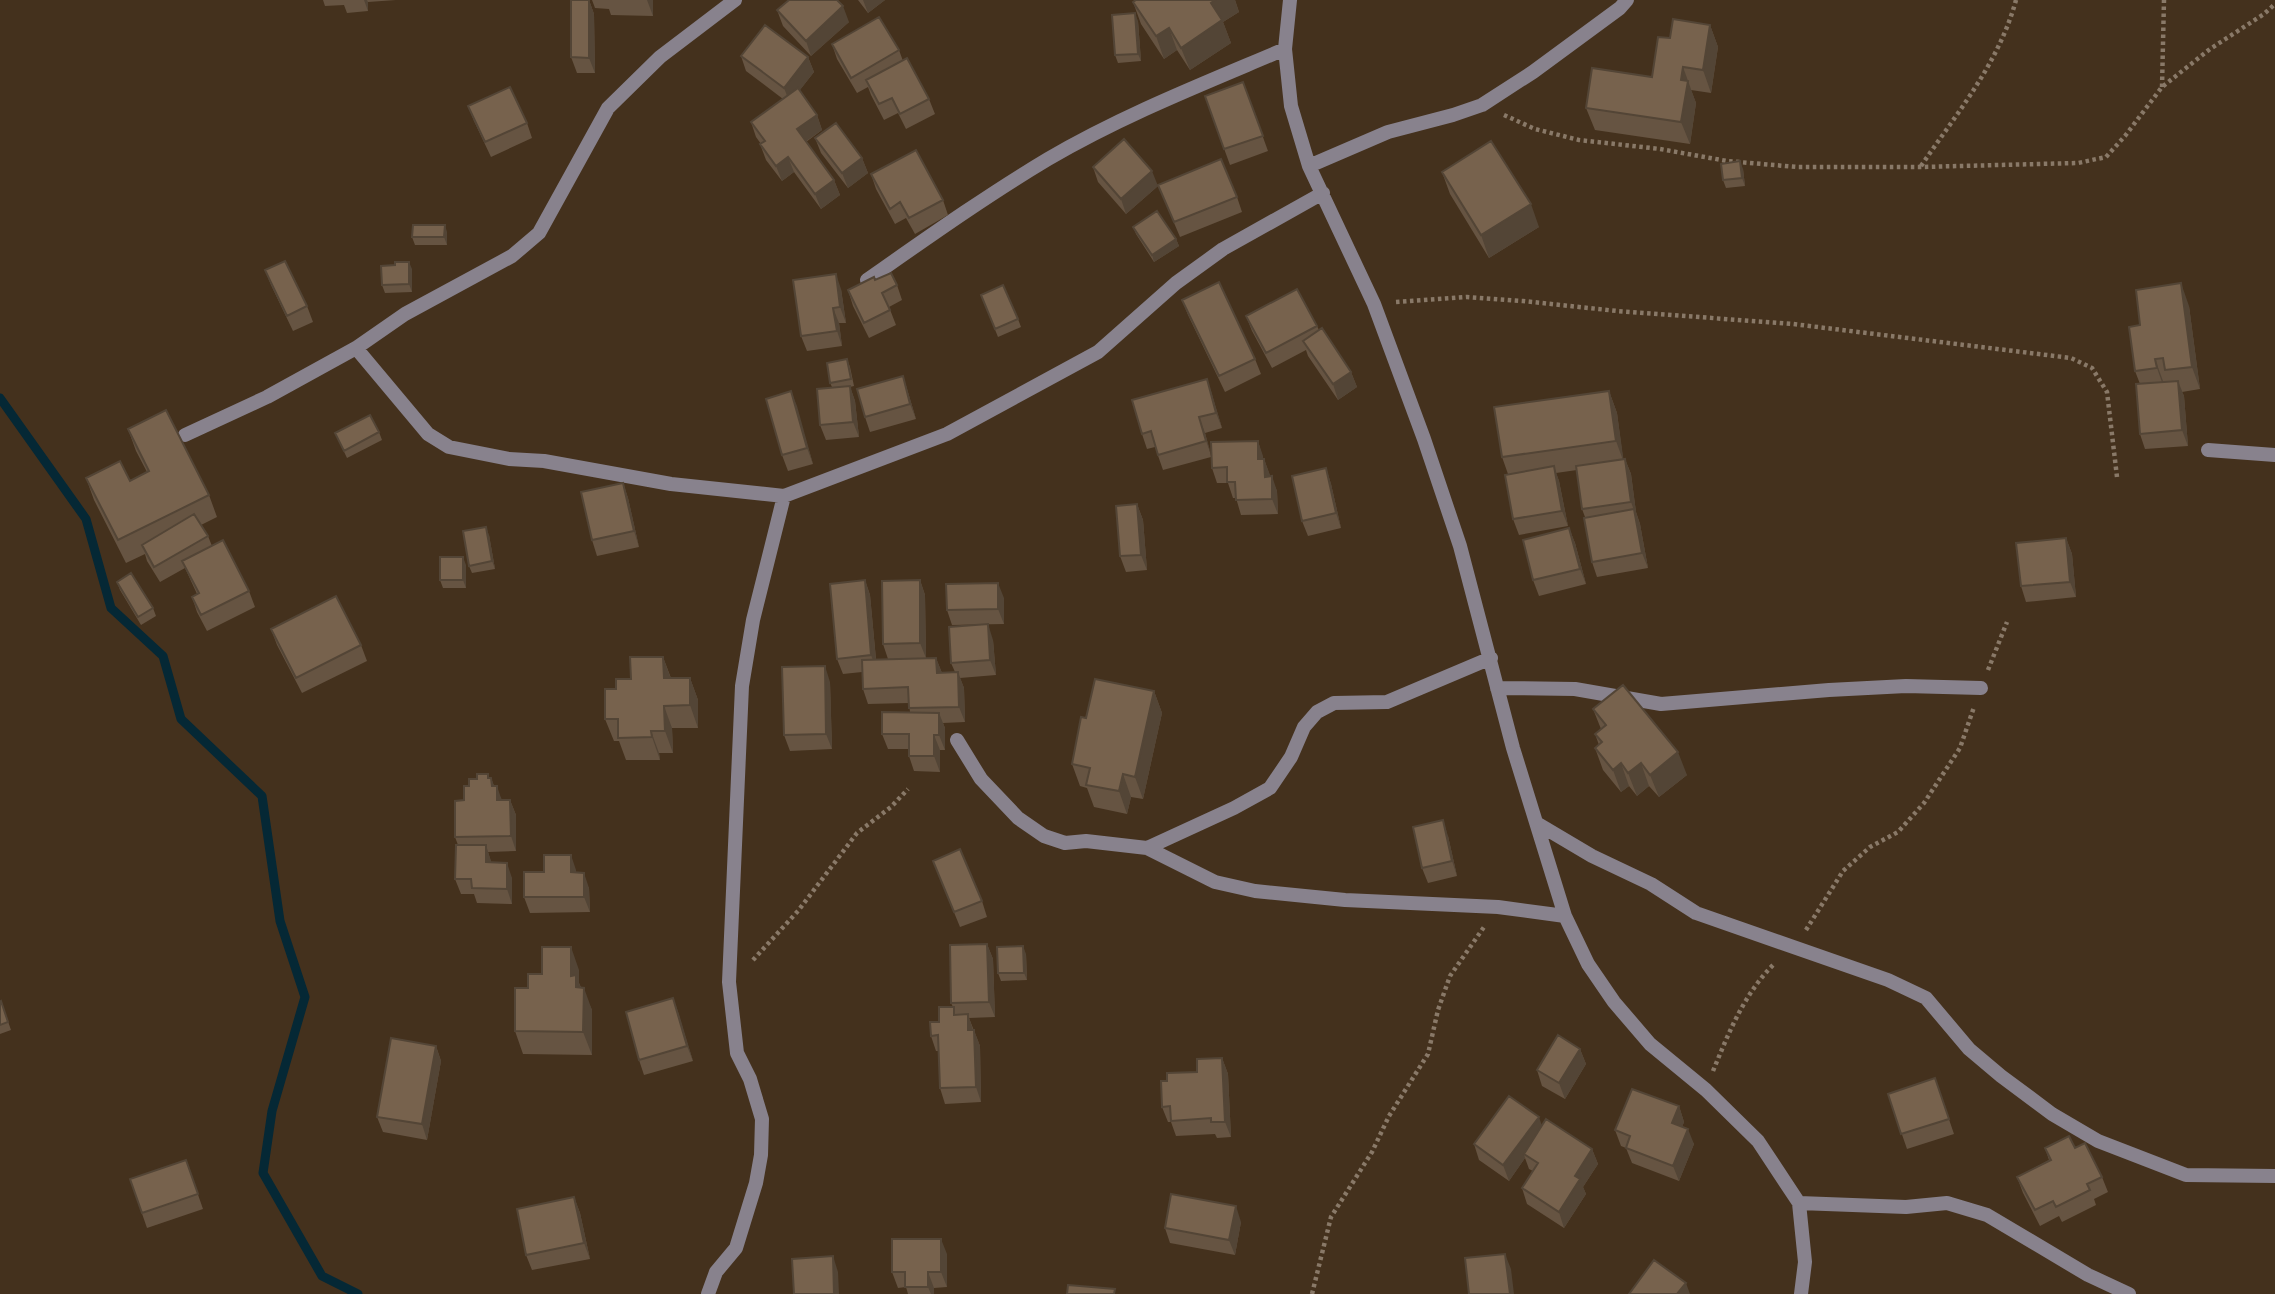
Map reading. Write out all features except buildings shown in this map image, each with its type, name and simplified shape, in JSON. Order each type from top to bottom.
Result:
[{"type":"street","points":[[185,435],[267,397],[356,348],[405,314],[512,256],[539,233],[608,108],[660,57],[735,0]]},
{"type":"street","points":[[1290,0],[1284,49],[1291,106],[1309,166],[1374,304],[1424,439],[1460,546],[1513,748],[1565,916],[1588,964],[1614,1002],[1650,1044],[1706,1090],[1759,1141],[1798,1203],[1805,1262],[1801,1294]]},
{"type":"street","points":[[1309,166],[1388,132],[1482,105],[1533,72],[1627,0]]},
{"type":"street","points":[[867,280],[959,215],[1050,158],[1159,102],[1284,49]]},
{"type":"street","points":[[356,348],[428,434],[449,447],[671,484],[784,496],[947,434],[1098,352],[1176,284],[1223,249],[1322,193]]},
{"type":"street","points":[[2208,450],[2275,454]]},
{"type":"street","points":[[708,1294],[716,1272],[736,1248],[756,1183],[761,1155],[762,1119],[750,1079],[737,1053],[729,982],[743,686],[753,620],[784,496]]},
{"type":"street","points":[[1147,848],[1234,808],[1269,788],[1292,757],[1304,727],[1317,712],[1334,703],[1387,702],[1491,658]]},
{"type":"street","points":[[1497,688],[1575,688],[1661,704],[1906,686],[1981,688]]},
{"type":"street","points":[[957,740],[981,779],[1018,818],[1044,836],[1065,843],[1086,841],[1147,848],[1215,882],[1255,891],[1345,900],[1498,907],[1565,916]]},
{"type":"street","points":[[1538,824],[1592,856],[1651,884],[1696,913],[1888,980],[1926,998],[1969,1049],[2001,1076],[2052,1114],[2098,1141],[2186,1175],[2275,1176]]},
{"type":"street","points":[[1798,1203],[1906,1207],[1947,1203],[1987,1215],[2088,1275],[2129,1294]]},
{"type":"path","points":[[1921,167],[1987,67],[2011,18],[2016,0]]},
{"type":"path","points":[[2162,88],[2164,0]]},
{"type":"path","points":[[1482,105],[1535,129],[1579,140],[1660,149],[1727,161],[1797,167],[2078,163],[2106,157],[2162,88],[2210,49],[2275,4]]},
{"type":"path","points":[[1374,304],[1467,297],[1523,301],[1793,324],[2071,358],[2092,368],[2107,392],[2117,477]]},
{"type":"path","points":[[1706,1090],[1725,1041],[1758,980],[1795,947],[1843,871],[1870,847],[1898,832],[1924,803],[1960,748],[2007,622]]},
{"type":"path","points":[[729,982],[761,953],[798,911],[857,833],[891,807],[908,789]]},
{"type":"path","points":[[1312,1294],[1331,1217],[1372,1152],[1389,1116],[1429,1054],[1438,1010],[1450,976],[1498,907]]},
{"type":"waterway","points":[[0,398],[86,519],[111,608],[163,656],[181,719],[262,796],[280,921],[305,997],[272,1111],[263,1173],[322,1276],[358,1294]]}]
